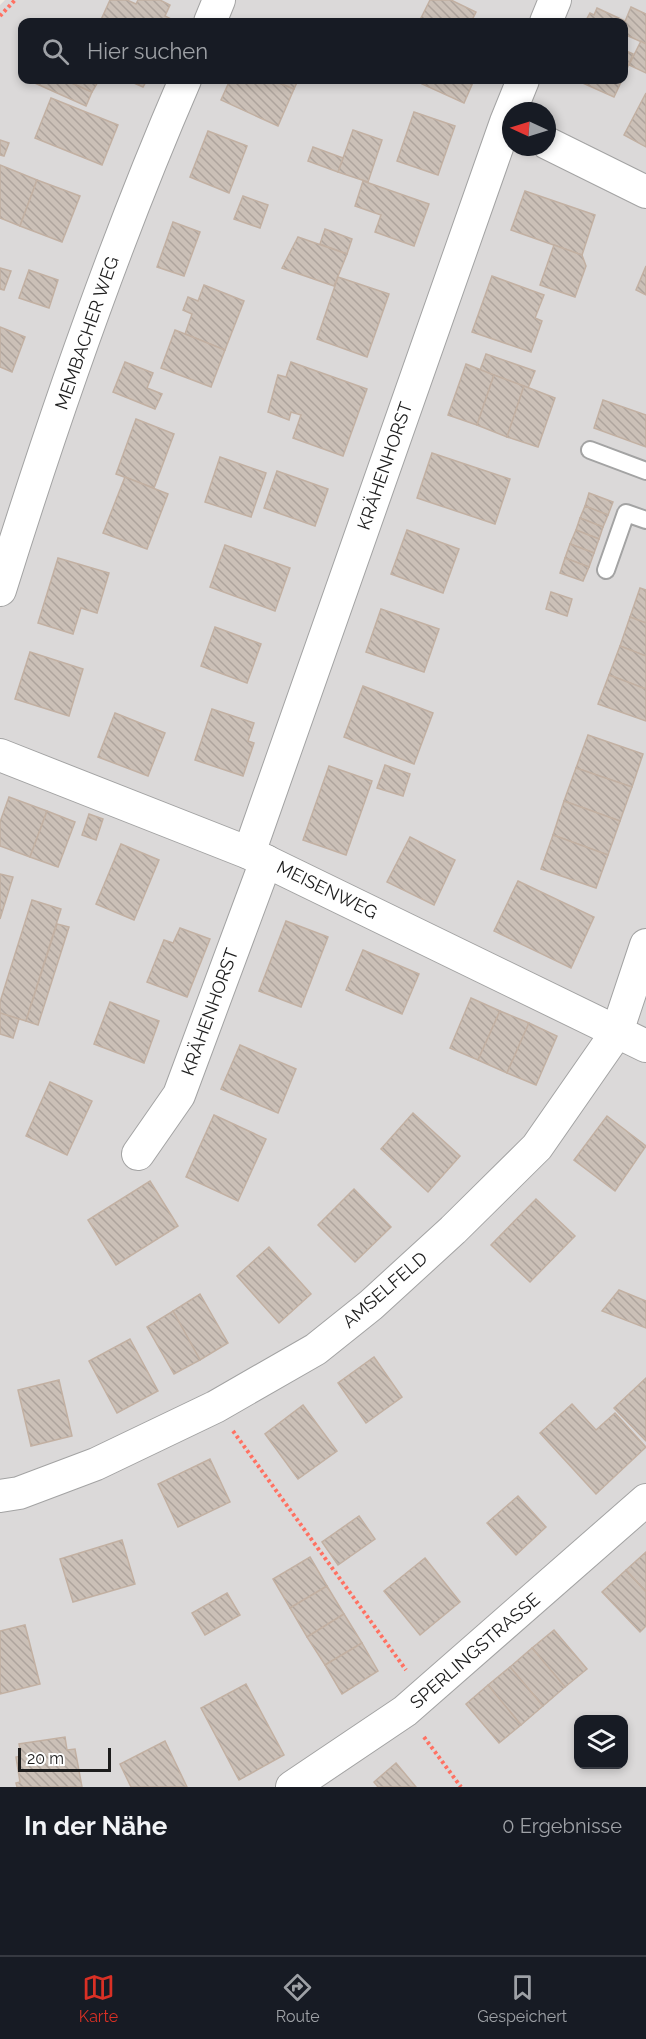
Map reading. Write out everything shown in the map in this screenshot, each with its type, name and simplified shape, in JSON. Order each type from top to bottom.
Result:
[{"type":"street","points":[[212,18],[219,0]]},
{"type":"street","points":[[548,18],[555,0]]},
{"type":"street","name":"MEMBACHER WEG","points":[[0,590],[26,507],[130,211],[183,84]]},
{"type":"street","name":"KRÄHENHORST","points":[[515,102],[522,84]]},
{"type":"street","name":"KRÄHENHORST","points":[[138,1154],[179,1095],[502,141]]},
{"type":"street","points":[[556,147],[646,192]]},
{"type":"street","name":"MEISENWEG","points":[[0,755],[258,857],[646,1046]]},
{"type":"street","name":"AMSELFELD","points":[[0,1496],[19,1492],[96,1464],[215,1407],[316,1349],[371,1305],[453,1230],[537,1147],[617,1032],[646,945]]},
{"type":"street","name":"SPERLINGSTRASSE","points":[[292,1787],[414,1703],[646,1500]]},
{"type":"lane","points":[[590,450],[646,471]]},
{"type":"lane","points":[[606,570],[626,513],[646,520]]},
{"type":"path","points":[[0,16],[15,0]]},
{"type":"path","points":[[215,1407],[414,1703],[461,1787]]},
{"type":"shaded area","points":[[5,0],[646,0],[646,1787],[0,1787],[0,5]]},
{"type":"building","points":[[110,0],[127,0],[136,4],[138,0],[160,0],[170,5],[165,16],[169,18],[102,18]]},
{"type":"building","points":[[430,0],[451,0],[476,12],[473,18],[421,18]]},
{"type":"building","points":[[631,7],[646,14],[646,44],[628,36],[626,18]]},
{"type":"building","points":[[597,8],[619,18],[587,18],[590,13],[594,15]]},
{"type":"building","points":[[641,41],[646,44],[646,73],[629,65]]},
{"type":"building","points":[[628,52],[633,54],[628,66]]},
{"type":"building","points":[[37,84],[74,84],[92,92],[86,106]]},
{"type":"building","points":[[74,84],[97,84],[92,92]]},
{"type":"building","points":[[228,84],[282,84],[294,89],[278,126],[221,100]]},
{"type":"building","points":[[282,84],[296,84],[294,89]]},
{"type":"building","points":[[422,84],[472,84],[464,103]]},
{"type":"building","points":[[585,84],[620,84],[614,97]]},
{"type":"building","points":[[646,93],[646,147],[624,135]]},
{"type":"building","points":[[51,98],[118,125],[102,165],[35,138]]},
{"type":"building","points":[[414,112],[455,126],[438,175],[397,161]]},
{"type":"building","points":[[353,130],[382,140],[368,182],[338,172]]},
{"type":"building","points":[[208,131],[247,146],[229,193],[190,177]]},
{"type":"building","points":[[0,140],[9,143],[4,156],[0,155]]},
{"type":"building","points":[[313,147],[343,158],[338,172],[308,161]]},
{"type":"building","points":[[0,165],[37,180],[20,226],[0,218]]},
{"type":"building","points":[[37,180],[80,196],[62,242],[20,226]]},
{"type":"building","points":[[363,181],[429,204],[414,246],[375,232],[381,215],[355,206]]},
{"type":"building","points":[[525,191],[595,215],[582,255],[511,230]]},
{"type":"building","points":[[243,196],[268,205],[260,228],[234,219]]},
{"type":"building","points":[[173,222],[200,232],[184,276],[157,267]]},
{"type":"building","points":[[325,229],[352,239],[347,254],[320,244]]},
{"type":"building","points":[[298,237],[347,254],[334,286],[282,268]]},
{"type":"building","points":[[554,245],[582,255],[586,266],[575,297],[540,285]]},
{"type":"building","points":[[646,266],[646,295],[636,290]]},
{"type":"building","points":[[0,268],[11,271],[4,290],[0,289]]},
{"type":"building","points":[[29,270],[58,280],[49,308],[19,298]]},
{"type":"building","points":[[492,276],[544,295],[535,318],[542,321],[531,352],[472,332]]},
{"type":"building","points":[[338,277],[389,294],[367,357],[317,339]]},
{"type":"building","points":[[204,285],[244,301],[225,350],[185,334],[192,314],[183,310],[188,297],[198,301]]},
{"type":"building","points":[[0,327],[25,337],[12,372],[0,367]]},
{"type":"building","points":[[175,330],[225,350],[211,387],[161,368]]},
{"type":"building","points":[[486,354],[535,371],[528,388],[480,370]]},
{"type":"building","points":[[125,362],[153,373],[147,388],[162,394],[155,409],[113,392]]},
{"type":"building","points":[[291,362],[367,389],[343,456],[293,438],[301,415],[291,412],[289,420],[268,412],[278,375],[286,377]]},
{"type":"building","points":[[466,364],[494,375],[477,425],[448,415]]},
{"type":"building","points":[[494,375],[524,386],[507,437],[477,425]]},
{"type":"building","points":[[524,386],[555,398],[538,447],[507,437]]},
{"type":"building","points":[[603,400],[646,415],[646,447],[594,428]]},
{"type":"building","points":[[136,419],[174,434],[154,488],[116,474]]},
{"type":"building","points":[[432,453],[510,479],[495,524],[417,498]]},
{"type":"building","points":[[220,457],[266,473],[251,517],[205,502]]},
{"type":"building","points":[[277,471],[328,489],[315,526],[264,508]]},
{"type":"building","points":[[125,477],[168,494],[147,549],[103,533]]},
{"type":"building","points":[[589,493],[613,502],[608,515],[585,506]]},
{"type":"building","points":[[585,506],[608,515],[603,527],[580,518]]},
{"type":"building","points":[[580,518],[603,527],[599,539],[576,530]]},
{"type":"building","points":[[407,530],[459,549],[443,593],[391,574]]},
{"type":"building","points":[[576,530],[599,539],[594,553],[570,544]]},
{"type":"building","points":[[570,544],[594,553],[589,567],[565,558]]},
{"type":"building","points":[[225,545],[290,568],[275,611],[210,587]]},
{"type":"building","points":[[58,558],[109,573],[97,613],[81,608],[73,634],[38,623]]},
{"type":"building","points":[[565,558],[589,567],[583,581],[560,573]]},
{"type":"building","points":[[640,588],[646,590],[646,623],[630,617]]},
{"type":"building","points":[[551,592],[572,599],[567,616],[546,609]]},
{"type":"building","points":[[381,609],[439,629],[424,672],[366,652]]},
{"type":"building","points":[[630,617],[646,623],[646,656],[620,646]]},
{"type":"building","points":[[215,627],[261,644],[247,683],[201,666]]},
{"type":"building","points":[[620,646],[646,656],[646,689],[609,675]]},
{"type":"building","points":[[30,652],[83,669],[69,716],[15,699]]},
{"type":"building","points":[[609,675],[646,689],[646,721],[598,704]]},
{"type":"building","points":[[363,686],[433,713],[414,764],[344,737]]},
{"type":"building","points":[[212,709],[254,723],[248,741],[254,743],[243,776],[195,760]]},
{"type":"building","points":[[115,713],[165,733],[148,776],[98,757]]},
{"type":"building","points":[[588,735],[643,754],[632,787],[576,768]]},
{"type":"building","points":[[385,765],[410,774],[403,796],[377,788]]},
{"type":"building","points":[[329,766],[372,781],[346,855],[303,840]]},
{"type":"building","points":[[576,768],[632,787],[620,821],[564,801]]},
{"type":"building","points":[[9,797],[47,811],[30,857],[0,846],[0,822]]},
{"type":"building","points":[[564,801],[620,821],[608,855],[553,835]]},
{"type":"building","points":[[47,811],[75,822],[58,867],[30,857]]},
{"type":"building","points":[[89,814],[103,819],[96,840],[82,835]]},
{"type":"building","points":[[553,835],[608,855],[596,888],[541,869]]},
{"type":"building","points":[[410,837],[455,860],[434,905],[387,882]]},
{"type":"building","points":[[121,844],[159,860],[134,920],[96,904]]},
{"type":"building","points":[[0,874],[13,877],[0,919]]},
{"type":"building","points":[[518,881],[594,917],[571,968],[494,931]]},
{"type":"building","points":[[32,900],[61,909],[26,1021],[0,1013],[0,1002]]},
{"type":"building","points":[[286,921],[328,937],[301,1007],[259,991]]},
{"type":"building","points":[[57,924],[69,927],[38,1025],[26,1021]]},
{"type":"building","points":[[180,928],[210,939],[187,997],[147,982],[164,940],[173,943]]},
{"type":"building","points":[[363,950],[419,974],[402,1014],[346,990]]},
{"type":"building","points":[[471,998],[500,1011],[478,1060],[450,1048]]},
{"type":"building","points":[[110,1002],[159,1021],[144,1063],[94,1044]]},
{"type":"building","points":[[500,1011],[529,1023],[507,1073],[478,1060]]},
{"type":"building","points":[[0,1013],[19,1019],[13,1038],[0,1034]]},
{"type":"building","points":[[529,1023],[557,1036],[536,1085],[507,1073]]},
{"type":"building","points":[[240,1045],[296,1069],[278,1113],[221,1089]]},
{"type":"building","points":[[50,1082],[92,1101],[67,1155],[26,1136]]},
{"type":"building","points":[[413,1113],[460,1156],[428,1192],[381,1149]]},
{"type":"building","points":[[214,1115],[266,1139],[238,1201],[186,1177]]},
{"type":"building","points":[[607,1116],[646,1146],[615,1191],[574,1160]]},
{"type":"building","points":[[150,1181],[178,1226],[116,1265],[88,1220]]},
{"type":"building","points":[[354,1189],[391,1227],[355,1262],[318,1225]]},
{"type":"building","points":[[536,1199],[575,1236],[530,1282],[491,1245]]},
{"type":"building","points":[[269,1247],[311,1294],[279,1323],[237,1276]]},
{"type":"building","points":[[619,1290],[646,1301],[646,1328],[602,1311]]},
{"type":"building","points":[[200,1294],[228,1343],[200,1360],[173,1311]]},
{"type":"building","points":[[173,1311],[200,1360],[174,1374],[147,1327]]},
{"type":"building","points":[[130,1339],[158,1391],[117,1413],[89,1361]]},
{"type":"building","points":[[374,1357],[402,1397],[366,1423],[338,1383]]},
{"type":"building","points":[[646,1378],[646,1441],[614,1408]]},
{"type":"building","points":[[59,1380],[72,1436],[31,1446],[18,1390]]},
{"type":"building","points":[[572,1404],[596,1430],[615,1413],[646,1447],[596,1494],[540,1433]]},
{"type":"building","points":[[303,1405],[337,1451],[298,1479],[265,1434]]},
{"type":"building","points":[[210,1459],[230,1502],[178,1527],[158,1484]]},
{"type":"building","points":[[518,1496],[546,1527],[516,1555],[487,1523]]},
{"type":"building","points":[[359,1516],[375,1539],[338,1565],[322,1542]]},
{"type":"building","points":[[122,1540],[135,1584],[73,1602],[60,1559]]},
{"type":"building","points":[[646,1552],[646,1592],[626,1570]]},
{"type":"building","points":[[310,1557],[327,1586],[290,1608],[273,1579]]},
{"type":"building","points":[[425,1558],[460,1602],[420,1635],[384,1591]]},
{"type":"building","points":[[626,1570],[646,1592],[646,1626],[640,1632],[602,1592]]},
{"type":"building","points":[[327,1586],[344,1614],[307,1637],[290,1608]]},
{"type":"building","points":[[227,1593],[240,1615],[205,1635],[192,1613]]},
{"type":"building","points":[[344,1614],[362,1643],[325,1665],[307,1637]]},
{"type":"building","points":[[25,1625],[40,1684],[0,1694],[0,1631]]},
{"type":"building","points":[[554,1630],[587,1669],[565,1687],[532,1648]]},
{"type":"building","points":[[362,1643],[378,1671],[342,1694],[325,1665]]},
{"type":"building","points":[[532,1648],[565,1687],[543,1706],[510,1667]]},
{"type":"building","points":[[510,1667],[543,1706],[521,1725],[488,1685]]},
{"type":"building","points":[[246,1684],[284,1755],[239,1780],[201,1708]]},
{"type":"building","points":[[488,1685],[521,1725],[499,1743],[466,1704]]},
{"type":"building","points":[[65,1737],[67,1750],[75,1749],[82,1787],[17,1787],[16,1783],[20,1782],[16,1757],[21,1756],[19,1744]]},
{"type":"building","points":[[165,1741],[187,1787],[131,1787],[120,1764]]},
{"type":"building","points":[[396,1763],[416,1787],[378,1787],[374,1782]]}]
